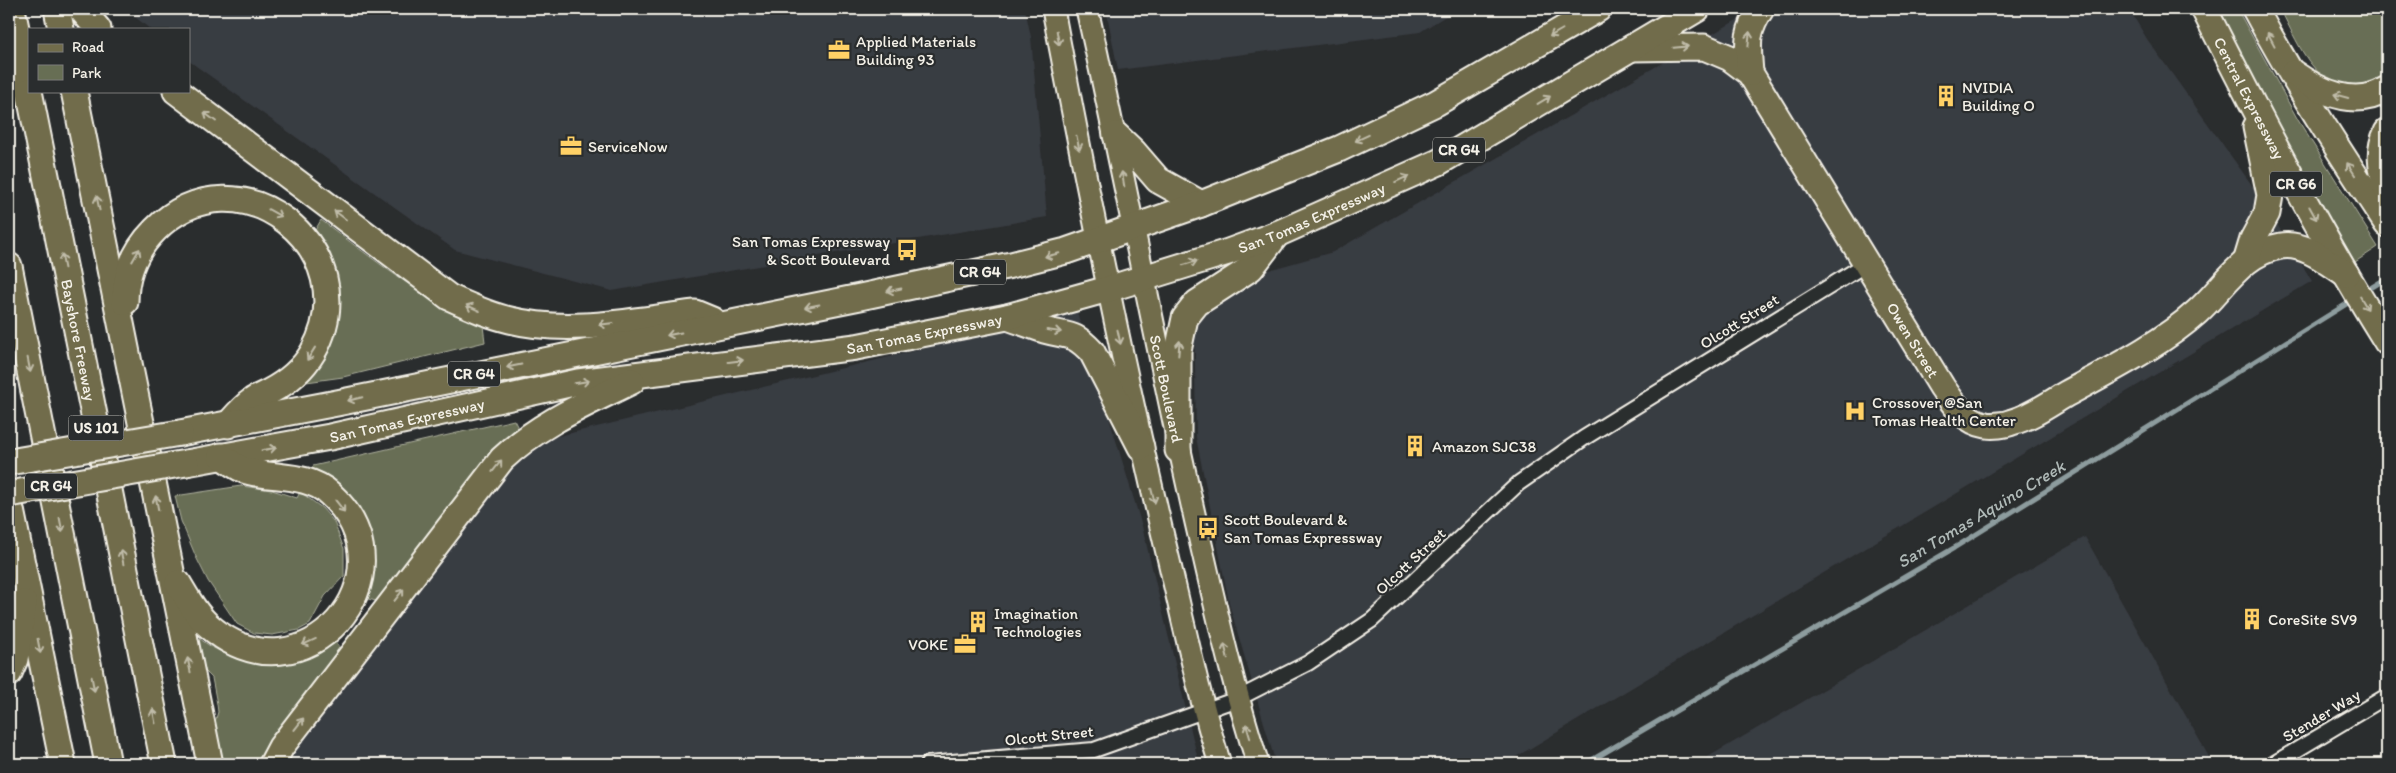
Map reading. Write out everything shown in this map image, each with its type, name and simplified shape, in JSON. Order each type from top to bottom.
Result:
[{"type":"highway","name":"Bayshore Freeway","points":[[12,9],[28,86]]},
{"type":"highway","points":[[57,9],[62,28]]},
{"type":"highway","points":[[81,9],[97,28]]},
{"type":"highway","name":"San Tomas Expressway","points":[[9,462],[228,425],[1011,266],[1099,241],[1200,204],[1339,149],[1436,102],[1598,9]]},
{"type":"highway","name":"San Tomas Expressway","points":[[9,494],[330,437],[578,382],[653,371],[856,347],[1008,317],[1108,290],[1277,234],[1439,162],[1697,9]]},
{"type":"highway","points":[[1750,73],[1748,44],[1750,25],[1761,9]]},
{"type":"highway","name":"Central Expressway","points":[[2204,9],[2247,93],[2346,274],[2384,338]]},
{"type":"highway","points":[[2255,9],[2287,68],[2387,224]]},
{"type":"highway","points":[[1632,48],[1704,47],[1730,58],[1750,73]]},
{"type":"highway","points":[[2287,68],[2315,88],[2345,98],[2364,98],[2387,90]]},
{"type":"highway","name":"Owen Street","points":[[1750,73],[1866,264],[1956,407],[1968,419],[1987,425],[2012,423],[2035,412],[2168,334],[2197,312],[2247,259]]},
{"type":"highway","name":"Bayshore Freeway","points":[[29,92],[164,764]]},
{"type":"highway","points":[[74,92],[126,336],[169,568],[210,764]]},
{"type":"highway","points":[[177,92],[449,297],[479,311],[519,322],[572,326],[695,313],[722,324]]},
{"type":"highway","points":[[2247,93],[2270,195],[2267,214],[2253,239],[2247,259]]},
{"type":"highway","points":[[2387,132],[2381,150],[2381,166],[2387,191]]},
{"type":"highway","points":[[1116,135],[1133,151],[1158,180],[1200,204]]},
{"type":"highway","points":[[126,336],[125,290],[130,266],[145,240],[173,216],[195,204],[214,200],[240,201],[262,206],[291,223],[312,250],[324,276],[326,308],[321,334],[313,352],[301,369],[280,386],[252,400],[228,425]]},
{"type":"highway","points":[[1178,450],[1178,351],[1185,318],[1197,304],[1251,268],[1277,234]]},
{"type":"highway","points":[[2247,259],[2277,247],[2294,247],[2311,252],[2346,274]]},
{"type":"highway","name":"US 101","points":[[9,266],[108,764]]},
{"type":"highway","points":[[1008,317],[1047,330],[1065,332],[1084,344],[1092,352],[1141,447]]},
{"type":"highway","points":[[272,764],[281,746],[502,459],[533,433],[557,418],[653,371]]},
{"type":"highway","points":[[169,568],[194,608],[208,625],[225,638],[246,649],[269,652],[307,644],[327,633],[341,620],[354,598],[361,570],[360,549],[355,529],[342,506],[328,492],[301,479],[246,471],[221,456]]},
{"type":"highway","points":[[9,500],[63,764]]},
{"type":"highway","points":[[9,673],[15,659],[22,625],[26,581]]},
{"type":"main road","points":[[1053,9],[1070,105],[1141,447],[1203,712],[1220,764]]},
{"type":"main road","name":"Scott Boulevard","points":[[1087,9],[1116,135],[1178,450],[1237,699],[1258,764]]},
{"type":"street","name":"Olcott Street","points":[[928,764],[1094,750],[1237,699],[1308,663],[1372,620],[1519,483],[1584,438],[1866,264]]},
{"type":"street","name":"Stender Way","points":[[2273,764],[2387,696]]},
{"type":"shaded area","points":[[125,9],[1025,9],[1031,37],[1047,217],[612,291],[455,250],[190,62],[190,28],[149,28]]},
{"type":"shaded area","points":[[1106,9],[1457,9],[1420,32],[1118,70]]},
{"type":"shaded area","points":[[1756,9],[2129,9],[2147,39],[2259,195],[2312,281],[1504,764],[1276,764],[1230,607],[1196,437],[1194,291],[1333,252]]},
{"type":"shaded area","points":[[1077,312],[1142,526],[1199,764],[290,764],[290,756],[521,445]]},
{"type":"shaded area","points":[[2085,537],[2213,764],[1696,764]]},
{"type":"green space","points":[[2215,9],[2237,9],[2298,120],[2378,247],[2355,262],[2309,184]]},
{"type":"green space","points":[[2280,9],[2387,9],[2387,77],[2377,84],[2363,87],[2344,86],[2333,83],[2315,69],[2308,60]]},
{"type":"green space","points":[[321,220],[379,264],[419,291],[483,326],[485,342],[343,377],[299,383],[335,278],[330,261],[314,232]]},
{"type":"green space","points":[[514,420],[521,434],[384,603],[368,599],[373,580],[374,560],[372,540],[366,522],[357,504],[344,489],[329,477],[311,468]]},
{"type":"green space","points":[[241,486],[272,490],[297,498],[300,492],[322,508],[334,522],[344,549],[344,576],[325,596],[310,624],[299,630],[272,635],[254,633],[237,624],[208,581],[181,521],[175,496]]},
{"type":"green space","points":[[194,634],[217,650],[240,658],[265,660],[304,655],[320,651],[335,642],[341,649],[265,764],[220,764],[213,728],[218,712],[212,678],[199,665]]},
{"type":"waterway","name":"San Tomas Aquino Creek","points":[[2364,292],[2387,278]]},
{"type":"waterway","name":"San Tomas Aquino Creek","points":[[1585,764],[1954,548],[2353,300]]},
{"type":"place","name":"Applied Materials Building 93","points":[[839,50]]},
{"type":"place","name":"NVIDIA Building O","points":[[1946,96]]},
{"type":"place","name":"ServiceNow","points":[[571,146]]},
{"type":"place","name":"San Tomas Expressway & Scott Boulevard","points":[[907,250]]},
{"type":"place","name":"Crossover @San Tomas Health Center","points":[[1855,411]]},
{"type":"place","name":"Amazon SJC38","points":[[1415,446]]},
{"type":"place","name":"Scott Boulevard & San Tomas Expressway","points":[[1208,528]]},
{"type":"place","name":"CoreSite SV9","points":[[2252,619]]},
{"type":"place","name":"Imagination Technologies","points":[[978,622]]},
{"type":"place","name":"VOKE","points":[[965,644]]}]
